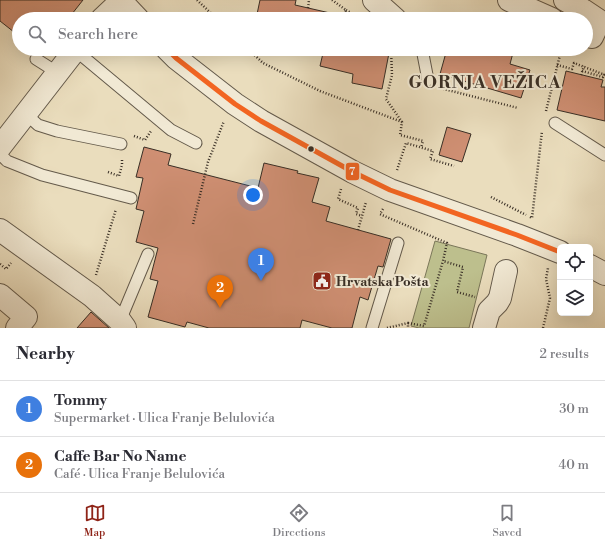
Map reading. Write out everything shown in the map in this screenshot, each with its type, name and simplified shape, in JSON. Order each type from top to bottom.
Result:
[{"type":"street","points":[[109,12],[121,0],[132,12]]},
{"type":"street","points":[[374,0],[387,12]]},
{"type":"street","points":[[510,0],[537,12]]},
{"type":"street","points":[[565,0],[586,12]]},
{"type":"street","points":[[593,17],[598,20],[594,38]]},
{"type":"street","points":[[0,147],[71,56]]},
{"type":"street","points":[[175,56],[235,104],[261,121],[353,172],[390,190],[518,235],[554,260]]},
{"type":"street","points":[[0,230],[92,296],[123,325]]},
{"type":"street","points":[[593,268],[605,274]]},
{"type":"street","points":[[484,328],[489,311],[497,303],[506,272]]},
{"type":"street","points":[[0,295],[26,317],[17,328]]},
{"type":"lane","points":[[82,56],[171,130],[196,143]]},
{"type":"lane","points":[[423,56],[428,80]]},
{"type":"lane","points":[[36,59],[58,73]]},
{"type":"lane","points":[[26,114],[38,125],[121,144]]},
{"type":"lane","points":[[555,123],[605,155]]},
{"type":"lane","points":[[0,154],[7,161],[42,175],[131,198]]},
{"type":"lane","points":[[372,328],[398,243]]},
{"type":"lane","points":[[123,325],[148,254]]},
{"type":"path","points":[[197,0],[210,12]]},
{"type":"path","points":[[308,8],[309,0]]},
{"type":"path","points":[[332,0],[349,12]]},
{"type":"path","points":[[256,56],[263,63],[320,91],[402,122]]},
{"type":"path","points":[[391,56],[392,75],[386,99],[402,122],[400,135],[423,142],[422,148]]},
{"type":"path","points":[[544,118],[559,56]]},
{"type":"path","points":[[557,65],[572,69],[574,63],[604,75]]},
{"type":"path","points":[[581,75],[584,66]]},
{"type":"path","points":[[582,71],[603,77],[604,75]]},
{"type":"path","points":[[428,80],[437,88],[518,108]]},
{"type":"path","points":[[193,224],[208,162],[226,117]]},
{"type":"path","points":[[491,197],[532,218],[543,126]]},
{"type":"path","points":[[132,135],[145,140],[152,129]]},
{"type":"path","points":[[396,173],[406,143],[433,151],[430,159],[454,166]]},
{"type":"path","points":[[108,172],[119,176],[122,165]]},
{"type":"path","points":[[341,189],[338,199],[358,208],[356,214],[362,216]]},
{"type":"path","points":[[95,279],[120,195]]},
{"type":"path","points":[[358,230],[366,202]]},
{"type":"path","points":[[383,208],[380,214],[447,243],[424,326],[408,323],[387,328]]},
{"type":"path","points":[[543,328],[550,298],[546,279],[554,260]]},
{"type":"path","points":[[443,261],[463,267],[457,292],[497,303]]},
{"type":"path","points":[[0,264],[6,269],[9,265]]},
{"type":"path","points":[[408,323],[408,328]]},
{"type":"green space","points":[[435,241],[487,255],[469,328],[419,328],[411,326]]},
{"type":"building","points":[[0,0],[83,0],[74,12],[12,12],[12,30],[0,21]]},
{"type":"building","points":[[260,0],[296,0],[295,5],[326,12],[257,12]]},
{"type":"building","points":[[322,56],[388,56],[382,89],[352,83],[353,74],[320,66]]},
{"type":"building","points":[[445,56],[512,56],[510,64],[530,70],[521,98],[440,74]]},
{"type":"building","points":[[566,71],[603,80],[601,87],[605,87],[605,121],[557,110]]},
{"type":"building","points":[[447,127],[471,134],[462,162],[439,155]]},
{"type":"building","points":[[144,147],[171,154],[168,165],[258,188],[264,163],[298,171],[297,173],[319,178],[312,202],[330,207],[326,221],[391,239],[383,267],[378,266],[368,300],[360,297],[352,328],[332,328],[302,320],[300,328],[209,328],[187,322],[185,327],[148,317],[158,281],[150,279],[158,248],[136,242],[144,211],[136,209],[143,178],[136,177]]},
{"type":"building","points":[[91,312],[109,328],[77,328]]},
{"type":"transit line","name":"7","points":[[174,56],[235,104],[261,121],[353,172],[390,190],[557,251]]},
{"type":"place","name":"Tommy","points":[[261,281]]},
{"type":"place","name":"Hrvatska Pošta","points":[[322,281]]},
{"type":"place","name":"Caffe Bar No Name","points":[[220,308]]},
{"type":"district","name":"GORNJA VEŽICA","points":[[485,82]]}]
